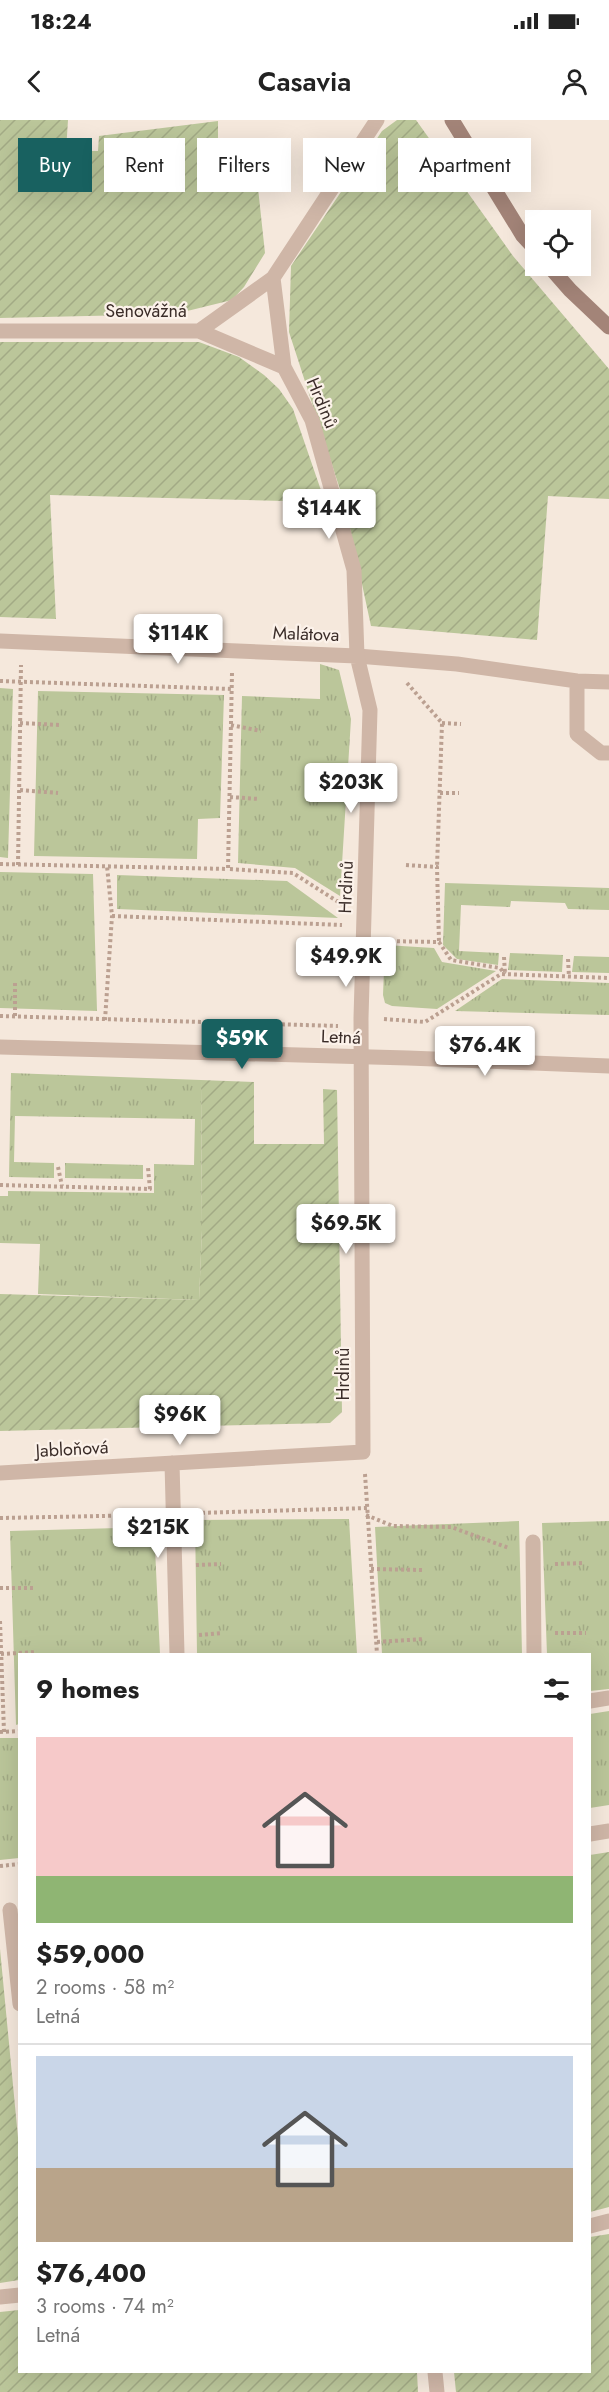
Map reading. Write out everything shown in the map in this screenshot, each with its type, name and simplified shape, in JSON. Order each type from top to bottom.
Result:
[{"type":"main road","points":[[452,120],[525,238]]},
{"type":"main road","points":[[559,276],[609,327]]},
{"type":"street","points":[[199,331],[273,278],[377,120]]},
{"type":"street","name":"Hrdinů","points":[[273,278],[284,367],[312,420],[354,570],[357,656],[370,710],[362,1018],[363,1452]]},
{"type":"street","name":"Senovážná","points":[[0,331],[199,331],[284,367]]},
{"type":"street","name":"Malátova","points":[[0,641],[357,656],[457,664],[577,681],[609,682]]},
{"type":"street","points":[[577,681],[577,734],[601,753],[609,753]]},
{"type":"street","name":"Letná","points":[[0,1047],[609,1066]]},
{"type":"street","name":"Jabloňová","points":[[0,1473],[363,1452]]},
{"type":"street","points":[[172,1463],[177,1653]]},
{"type":"street","points":[[533,1550],[534,1653]]},
{"type":"street","points":[[591,1701],[609,1698]]},
{"type":"street","points":[[591,1834],[609,1831]]},
{"type":"street","points":[[10,1910],[18,1985]]},
{"type":"street","points":[[591,2226],[609,2221]]},
{"type":"street","points":[[0,2297],[18,2295]]},
{"type":"street","points":[[435,2373],[436,2392]]},
{"type":"path","points":[[380,658],[406,682],[442,723],[437,867],[439,942],[451,960],[500,968],[505,975]]},
{"type":"path","points":[[0,681],[232,689],[228,869]]},
{"type":"path","points":[[18,865],[21,682]]},
{"type":"path","points":[[20,723],[60,725]]},
{"type":"path","points":[[442,723],[461,724]]},
{"type":"path","points":[[231,725],[261,731]]},
{"type":"path","points":[[20,790],[58,793]]},
{"type":"path","points":[[440,793],[459,793]]},
{"type":"path","points":[[230,797],[259,799]]},
{"type":"path","points":[[0,864],[228,869],[293,873],[346,907]]},
{"type":"path","points":[[406,865],[437,867]]},
{"type":"path","points":[[105,1020],[112,916],[107,866]]},
{"type":"path","points":[[112,916],[364,926]]},
{"type":"path","points":[[382,952],[382,941],[439,942]]},
{"type":"path","points":[[504,957],[505,975]]},
{"type":"path","points":[[568,958],[569,977]]},
{"type":"path","points":[[362,1018],[425,1022],[501,974],[609,978]]},
{"type":"path","points":[[15,983],[15,1017]]},
{"type":"path","points":[[0,1016],[342,1027]]},
{"type":"path","points":[[58,1167],[62,1186]]},
{"type":"path","points":[[0,1185],[150,1189],[148,1168]]},
{"type":"path","points":[[363,1452],[377,1653]]},
{"type":"path","points":[[0,1518],[368,1508]]},
{"type":"path","points":[[366,1515],[393,1526],[451,1527],[533,1550]]},
{"type":"path","points":[[190,1565],[221,1564]]},
{"type":"path","points":[[371,1569],[422,1570]]},
{"type":"path","points":[[0,1587],[35,1588]]},
{"type":"path","points":[[0,1621],[2,1732],[18,1731]]},
{"type":"path","points":[[192,1635],[222,1634]]},
{"type":"path","points":[[376,1642],[424,1639]]},
{"type":"path","points":[[19,1653],[37,1652]]},
{"type":"path","points":[[1,1654],[18,1653]]},
{"type":"path","points":[[0,1866],[18,1864]]},
{"type":"green space","points":[[0,120],[68,120],[67,138],[18,138],[18,192],[92,192],[92,151],[98,151],[99,136],[218,121],[218,138],[197,138],[197,192],[258,192],[265,253],[244,287],[232,300],[175,314],[0,318]]},
{"type":"green space","points":[[397,120],[416,120],[429,138],[398,138],[398,192],[467,192],[525,270],[525,276],[530,276],[609,369],[609,499],[548,496],[537,640],[371,626],[345,505],[289,332],[291,266],[341,192],[386,192],[386,138],[377,138],[382,131]]},
{"type":"green space","points":[[0,342],[199,342],[239,357],[279,389],[293,409],[325,502],[50,495],[56,619],[0,617]]},
{"type":"green space","points":[[320,664],[339,670],[351,719],[340,896],[295,868],[238,863],[242,696],[320,699]]},
{"type":"green space","points":[[0,688],[13,689],[8,858],[0,857]]},
{"type":"green space","points":[[38,691],[224,695],[220,818],[198,819],[197,859],[34,856]]},
{"type":"green space","points":[[0,872],[93,874],[97,1011],[0,1008]]},
{"type":"green space","points":[[117,875],[287,881],[338,918],[117,909]]},
{"type":"green space","points":[[445,883],[609,888],[609,910],[568,909],[565,903],[511,901],[510,907],[461,905],[459,951],[499,953],[498,965],[457,959],[443,945]]},
{"type":"green space","points":[[385,945],[434,948],[442,962],[496,971],[437,1009],[392,1006],[385,1003],[383,995]]},
{"type":"green space","points":[[510,953],[563,955],[562,972],[508,970]]},
{"type":"green space","points":[[574,956],[609,957],[609,973],[572,972]]},
{"type":"green space","points":[[502,979],[609,983],[609,1015],[455,1011]]},
{"type":"green space","points":[[11,1073],[201,1080],[202,1230],[199,1300],[38,1294],[40,1244],[0,1243],[0,1196],[8,1196],[8,1191],[154,1193],[154,1164],[194,1165],[195,1119],[15,1116],[14,1162],[54,1163],[54,1178],[9,1177]]},
{"type":"green space","points":[[201,1080],[254,1082],[254,1144],[324,1144],[323,1089],[337,1090],[342,1412],[330,1423],[0,1431],[0,1294],[199,1300],[202,1230]]},
{"type":"green space","points":[[65,1163],[143,1165],[143,1179],[65,1178]]},
{"type":"green space","points":[[349,1519],[357,1653],[197,1653],[195,1520]]},
{"type":"green space","points":[[519,1521],[522,1653],[382,1653],[375,1527]]},
{"type":"green space","points":[[609,1521],[609,1689],[591,1691],[591,1653],[547,1653],[542,1523]]},
{"type":"green space","points":[[154,1527],[160,1653],[18,1653],[18,1724],[16,1725],[10,1531]]},
{"type":"green space","points":[[609,1711],[609,1805],[591,1808],[591,1714]]},
{"type":"green space","points":[[0,1738],[18,1738],[18,1858],[0,1860]]},
{"type":"green space","points":[[609,1852],[609,2207],[591,2212],[591,1855]]},
{"type":"green space","points":[[0,1949],[18,2138],[18,2280],[0,2283]]},
{"type":"green space","points":[[609,2234],[609,2392],[456,2392],[454,2373],[591,2373],[591,2237]]},
{"type":"green space","points":[[18,2310],[18,2373],[417,2373],[418,2392],[0,2392],[0,2312]]}]
